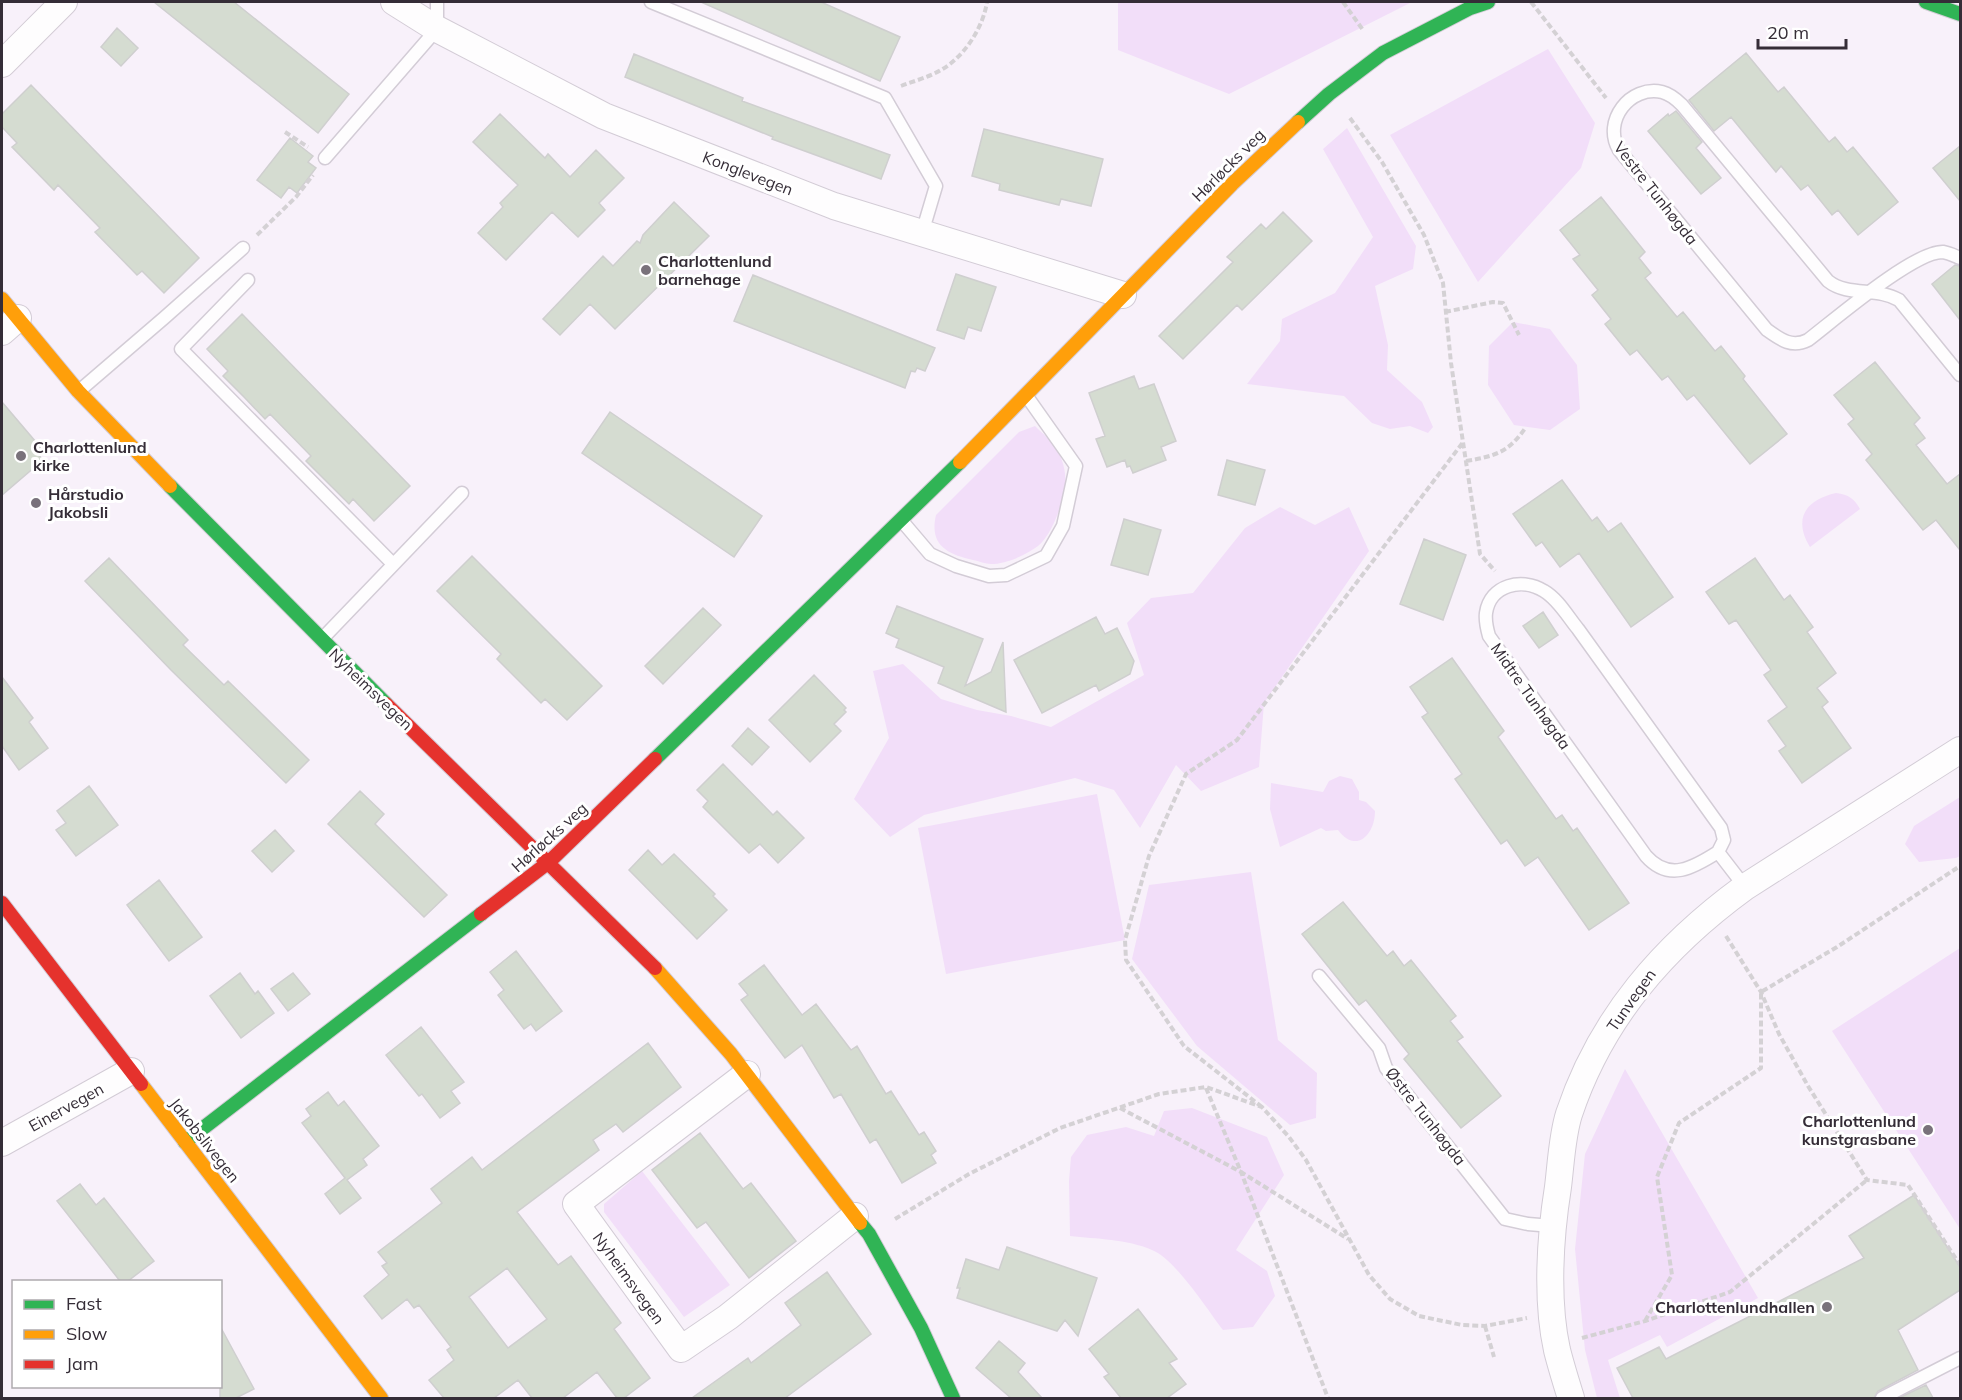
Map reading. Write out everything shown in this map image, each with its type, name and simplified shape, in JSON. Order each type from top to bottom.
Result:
[{"type":"street","points":[[2,64],[64,2]]},
{"type":"street","name":"Konglevegen","points":[[394,2],[437,28],[604,116],[834,206],[1123,295]]},
{"type":"street","name":"Hørløcks veg","points":[[185,1142],[549,862],[1026,396],[1232,184],[1329,94],[1383,53],[1470,8],[1488,2]]},
{"type":"street","points":[[1926,2],[1960,14]]},
{"type":"street","name":"Nyheimsvegen","points":[[2,299],[10,325],[78,391],[321,640],[658,971],[747,1074],[862,1225],[921,1328],[953,1398]]},
{"type":"street","name":"Tunvegen","points":[[1571,1398],[1557,1350],[1552,1313],[1552,1226],[1568,1116],[1592,1059],[1641,981],[1664,955],[1712,911],[1745,887],[1960,750]]},
{"type":"street","name":"Jakobslivegen","points":[[2,903],[381,1398]]},
{"type":"street","name":"Einervegen","points":[[2,1143],[131,1071]]},
{"type":"street","name":"Nyheimsvegen","points":[[747,1074],[576,1204],[681,1349],[862,1225]]},
{"type":"lane","points":[[325,158],[437,28],[437,2]]},
{"type":"lane","points":[[651,2],[885,98],[936,186],[922,233]]},
{"type":"lane","points":[[1617,113],[1635,96],[1648,92],[1671,95],[1682,105],[1822,275],[1841,289],[1889,294],[1899,300],[1960,375]]},
{"type":"lane","name":"Vestre Tunhøgda","points":[[1617,113],[1612,134],[1618,150],[1767,330],[1790,344],[1800,344],[1809,340],[1870,291],[1905,268],[1932,254],[1943,252],[1960,258]]},
{"type":"lane","points":[[78,391],[243,248]]},
{"type":"lane","points":[[248,280],[181,349],[393,564]]},
{"type":"lane","points":[[901,520],[930,554],[956,566],[989,576],[1006,575],[1046,556],[1063,526],[1076,466],[1026,396]]},
{"type":"lane","points":[[321,640],[462,493]]},
{"type":"lane","points":[[1508,585],[1528,584],[1547,592],[1578,629],[1721,828],[1724,840],[1718,852],[1745,887]]},
{"type":"lane","name":"Midtre Tunhøgda","points":[[1508,585],[1491,601],[1486,611],[1489,636],[1632,839],[1653,864],[1671,871],[1686,868],[1718,852]]},
{"type":"lane","name":"Østre Tunhøgda","points":[[1319,975],[1379,1048],[1386,1068],[1506,1219],[1552,1226]]},
{"type":"lane","points":[[1882,1398],[1960,1358]]},
{"type":"path","points":[[885,98],[900,87],[941,70],[959,56],[984,17],[987,2]]},
{"type":"path","points":[[1342,2],[1368,39]]},
{"type":"path","points":[[1531,2],[1617,113]]},
{"type":"path","points":[[1329,94],[1354,122],[1383,162],[1424,235],[1443,283],[1451,363],[1480,554],[1508,585]]},
{"type":"path","points":[[243,248],[296,197],[325,158],[285,132]]},
{"type":"path","points":[[1445,312],[1493,302],[1503,303],[1519,334]]},
{"type":"path","points":[[1466,461],[1493,456],[1516,442],[1526,426]]},
{"type":"path","points":[[1464,441],[1237,740],[1186,774],[1149,856],[1125,940],[1126,960],[1184,1046],[1262,1107],[1289,1137],[1306,1160],[1370,1275],[1390,1299],[1419,1316],[1462,1325],[1485,1326],[1533,1316]]},
{"type":"path","points":[[1761,992],[1838,947],[1960,866]]},
{"type":"path","points":[[1712,911],[1761,992],[1779,1034],[1808,1086],[1867,1180]]},
{"type":"path","points":[[1644,1321],[1672,1275],[1657,1177],[1679,1123],[1761,1068],[1761,992]]},
{"type":"path","points":[[862,1225],[1060,1128],[1159,1094],[1206,1087],[1262,1107]]},
{"type":"path","points":[[1206,1087],[1328,1398]]},
{"type":"path","points":[[1120,1108],[1241,1172],[1349,1239]]},
{"type":"path","points":[[1576,1340],[1644,1321],[1730,1292],[1867,1180],[1908,1185],[1960,1265]]},
{"type":"path","points":[[1485,1326],[1494,1357]]},
{"type":"shaded area","points":[[1118,2],[1412,2],[1229,94],[1118,50]]},
{"type":"shaded area","points":[[1548,49],[1595,123],[1581,168],[1478,282],[1390,135]]},
{"type":"shaded area","points":[[1347,128],[1416,246],[1413,269],[1375,286],[1388,345],[1387,370],[1422,402],[1433,427],[1428,433],[1410,426],[1390,429],[1372,423],[1344,396],[1247,384],[1280,341],[1282,319],[1335,293],[1373,237],[1323,149]]},
{"type":"shaded area","points":[[1513,322],[1550,329],[1577,365],[1580,409],[1550,430],[1514,425],[1488,385],[1489,346]]},
{"type":"shaded area","points":[[1035,426],[1050,440],[1061,457],[1066,480],[1062,504],[1045,539],[1022,556],[997,564],[964,558],[948,551],[938,541],[935,534],[936,515],[1019,432]]},
{"type":"shaded area","points":[[1836,493],[1851,498],[1860,509],[1810,547],[1803,528],[1805,512],[1816,500]]},
{"type":"shaded area","points":[[1280,507],[1315,525],[1349,507],[1369,551],[1264,703],[1259,767],[1201,791],[1176,765],[1140,828],[1114,790],[1075,778],[924,815],[890,837],[854,799],[889,738],[873,671],[903,664],[941,699],[1051,727],[1144,675],[1127,623],[1151,598],[1193,593],[1245,528]]},
{"type":"shaded area","points":[[1340,776],[1352,779],[1359,792],[1359,800],[1366,802],[1375,811],[1368,834],[1358,841],[1351,841],[1338,830],[1326,831],[1321,828],[1280,847],[1270,809],[1271,783],[1323,792],[1329,781]]},
{"type":"shaded area","points":[[1097,794],[1125,940],[946,974],[918,828]]},
{"type":"shaded area","points":[[1960,797],[1960,856],[1919,862],[1905,844],[1914,826]]},
{"type":"shaded area","points":[[1251,872],[1278,1040],[1317,1073],[1316,1118],[1290,1125],[1197,1046],[1132,959],[1149,885]]},
{"type":"shaded area","name":"Charlottenlund kunstgrasbane","points":[[1960,948],[1960,1229],[1832,1031]]},
{"type":"shaded area","points":[[1625,1069],[1758,1298],[1667,1347],[1660,1335],[1608,1360],[1620,1398],[1597,1398],[1585,1350],[1575,1249],[1585,1154]]},
{"type":"shaded area","points":[[1192,1108],[1267,1137],[1284,1175],[1236,1250],[1267,1271],[1275,1296],[1253,1327],[1223,1330],[1171,1263],[1152,1250],[1122,1242],[1070,1236],[1071,1157],[1087,1135],[1126,1127],[1154,1136],[1164,1111]]},
{"type":"shaded area","points":[[642,1171],[730,1285],[684,1317],[604,1212],[604,1204]]},
{"type":"building","points":[[154,2],[234,2],[349,94],[318,133]]},
{"type":"building","points":[[701,2],[821,2],[900,37],[880,81]]},
{"type":"building","points":[[117,28],[138,48],[121,66],[101,47]]},
{"type":"building","points":[[1746,53],[1778,92],[1784,87],[1829,142],[1835,137],[1847,152],[1853,147],[1898,202],[1858,235],[1838,210],[1832,215],[1808,185],[1801,190],[1781,166],[1776,172],[1731,117],[1714,131],[1689,100]]},
{"type":"building","points":[[634,54],[743,98],[742,101],[890,155],[881,179],[772,139],[773,137],[625,77]]},
{"type":"building","points":[[31,85],[199,258],[164,293],[142,271],[137,275],[95,232],[100,228],[58,185],[54,190],[12,147],[17,143],[2,127],[2,114]]},
{"type":"building","points":[[1676,111],[1702,142],[1696,148],[1721,178],[1701,194],[1648,131],[1668,114],[1669,116]]},
{"type":"building","points":[[500,114],[545,158],[548,154],[570,177],[596,150],[624,178],[599,203],[605,210],[578,237],[552,212],[506,260],[478,233],[503,207],[500,203],[518,185],[473,142]]},
{"type":"building","points":[[984,129],[1103,159],[1091,206],[1061,199],[1059,205],[999,190],[1000,184],[972,176]]},
{"type":"building","points":[[290,138],[313,156],[308,162],[316,168],[297,193],[289,187],[281,198],[257,180]]},
{"type":"building","points":[[1960,146],[1960,201],[1933,168]]},
{"type":"building","points":[[1601,197],[1645,252],[1639,258],[1651,273],[1645,278],[1677,317],[1683,312],[1715,351],[1721,346],[1745,376],[1743,379],[1787,434],[1750,464],[1694,395],[1687,400],[1668,376],[1662,380],[1637,350],[1630,355],[1605,324],[1611,319],[1592,295],[1598,290],[1573,259],[1580,255],[1560,230]]},
{"type":"building","points":[[674,202],[709,236],[615,329],[590,304],[560,335],[543,319],[603,256],[613,266],[637,241],[640,243],[643,235]]},
{"type":"building","points":[[1283,212],[1312,241],[1242,310],[1237,305],[1183,359],[1159,336],[1233,262],[1227,257],[1261,224],[1266,229]]},
{"type":"building","points":[[1955,265],[1960,266],[1960,320],[1932,284]]},
{"type":"building","points":[[956,274],[996,287],[981,331],[968,327],[964,339],[937,330]]},
{"type":"building","points":[[753,275],[935,348],[925,371],[917,368],[915,372],[911,371],[905,388],[734,321]]},
{"type":"building","points":[[242,314],[410,486],[374,521],[353,499],[349,504],[306,461],[311,456],[270,414],[265,419],[223,376],[228,371],[207,349]]},
{"type":"building","points":[[1875,362],[1920,418],[1914,424],[1925,438],[1916,445],[1947,484],[1960,474],[1960,550],[1936,520],[1923,530],[1866,460],[1872,454],[1848,424],[1854,419],[1834,395]]},
{"type":"building","points":[[1134,376],[1139,389],[1154,384],[1176,441],[1161,447],[1166,460],[1133,473],[1130,466],[1127,467],[1125,460],[1107,467],[1096,439],[1105,436],[1089,393]]},
{"type":"building","name":"Charlottenlund kirke","points":[[2,402],[41,448],[36,452],[43,460],[2,495]]},
{"type":"building","points":[[610,412],[762,516],[734,557],[582,453]]},
{"type":"building","points":[[1227,460],[1265,470],[1255,505],[1218,495]]},
{"type":"building","points":[[1562,480],[1592,521],[1597,517],[1608,532],[1621,523],[1673,597],[1631,627],[1579,553],[1560,567],[1542,542],[1536,546],[1513,514]]},
{"type":"building","points":[[1124,519],[1161,530],[1148,575],[1111,565]]},
{"type":"building","points":[[1424,539],[1466,555],[1443,620],[1400,604]]},
{"type":"building","points":[[472,556],[602,686],[567,720],[545,699],[541,703],[497,659],[501,654],[437,591]]},
{"type":"building","points":[[109,558],[188,640],[183,645],[224,685],[228,681],[309,760],[286,783],[171,670],[85,581]]},
{"type":"building","points":[[1755,558],[1784,600],[1790,595],[1813,627],[1807,632],[1836,673],[1817,688],[1828,702],[1822,707],[1851,748],[1802,783],[1779,751],[1786,746],[1768,721],[1787,707],[1764,675],[1771,670],[1736,620],[1729,624],[1706,592]]},
{"type":"building","points":[[897,606],[983,639],[965,686],[991,672],[1003,642],[1006,712],[938,683],[944,667],[896,647],[899,639],[886,633]]},
{"type":"building","points":[[703,608],[721,625],[663,684],[645,666]]},
{"type":"building","points":[[1543,612],[1558,635],[1539,648],[1523,626]]},
{"type":"building","points":[[1096,617],[1105,634],[1117,628],[1134,661],[1130,674],[1099,691],[1096,685],[1042,713],[1014,660]]},
{"type":"building","points":[[1452,658],[1504,731],[1498,737],[1556,819],[1562,815],[1573,831],[1577,828],[1629,903],[1589,930],[1538,857],[1525,866],[1507,840],[1501,844],[1455,779],[1462,774],[1422,717],[1428,713],[1410,687]]},
{"type":"building","points":[[814,675],[846,708],[844,710],[846,712],[834,724],[841,731],[810,762],[769,720]]},
{"type":"building","points":[[2,677],[33,718],[29,722],[48,748],[19,770],[2,746]]},
{"type":"building","points":[[748,728],[769,747],[752,765],[732,746]]},
{"type":"building","points":[[723,764],[773,815],[777,811],[804,838],[778,863],[760,844],[749,853],[703,807],[708,801],[697,790]]},
{"type":"building","points":[[89,786],[118,825],[76,856],[56,830],[66,823],[57,811]]},
{"type":"building","points":[[360,791],[384,814],[375,824],[447,895],[424,917],[328,824]]},
{"type":"building","points":[[275,830],[294,851],[272,872],[252,851]]},
{"type":"building","points":[[648,850],[662,865],[674,854],[715,894],[713,896],[727,910],[697,939],[629,870]]},
{"type":"building","points":[[159,880],[202,937],[169,961],[127,905]]},
{"type":"building","points":[[1343,902],[1387,956],[1393,951],[1404,966],[1411,960],[1456,1016],[1450,1021],[1463,1037],[1457,1041],[1501,1096],[1461,1128],[1404,1059],[1409,1054],[1366,1000],[1359,1005],[1302,934]]},
{"type":"building","points":[[516,951],[562,1011],[536,1031],[531,1024],[524,1029],[498,995],[504,990],[490,972]]},
{"type":"building","points":[[764,965],[802,1015],[816,1004],[851,1050],[857,1046],[886,1094],[891,1091],[919,1135],[924,1132],[936,1151],[931,1155],[936,1163],[902,1183],[876,1139],[870,1143],[841,1094],[834,1098],[802,1045],[785,1058],[741,1000],[748,995],[739,984]]},
{"type":"building","points":[[240,973],[255,994],[258,991],[274,1013],[241,1038],[210,996]]},
{"type":"building","points":[[293,973],[310,994],[288,1011],[271,989]]},
{"type":"building","points":[[421,1027],[464,1082],[451,1091],[460,1103],[440,1118],[422,1094],[419,1096],[386,1055]]},
{"type":"building","points":[[648,1043],[681,1087],[623,1132],[616,1124],[593,1140],[599,1150],[517,1212],[558,1265],[571,1256],[621,1323],[614,1329],[650,1378],[624,1398],[617,1398],[597,1372],[563,1398],[532,1398],[518,1380],[494,1398],[444,1398],[429,1380],[454,1360],[447,1350],[451,1347],[419,1305],[414,1308],[407,1299],[382,1319],[364,1296],[389,1275],[382,1266],[387,1263],[378,1252],[442,1203],[431,1189],[472,1157],[482,1170]],"holes":[[[507,1268],[547,1319],[508,1348],[469,1297]]]},
{"type":"building","points":[[328,1092],[338,1106],[344,1101],[379,1146],[363,1159],[367,1165],[347,1180],[361,1198],[340,1214],[325,1194],[345,1178],[302,1123],[311,1116],[306,1109]]},
{"type":"building","points":[[700,1133],[743,1189],[751,1183],[796,1241],[749,1278],[706,1222],[697,1228],[652,1170]]},
{"type":"building","points":[[80,1184],[96,1205],[104,1198],[154,1261],[129,1280],[119,1280],[57,1201]]},
{"type":"building","name":"Charlottenlundhallen","points":[[1914,1195],[1960,1267],[1960,1290],[1898,1330],[1918,1370],[1878,1391],[1874,1398],[1633,1398],[1617,1368],[1659,1347],[1666,1359],[1864,1258],[1849,1236]]},
{"type":"building","points":[[1007,1247],[1097,1278],[1078,1336],[1065,1320],[1057,1331],[957,1298],[960,1288],[957,1288],[966,1259],[999,1270]]},
{"type":"building","points":[[827,1272],[871,1334],[785,1398],[692,1398],[748,1358],[751,1363],[801,1325],[785,1303]]},
{"type":"building","points":[[1138,1309],[1177,1359],[1169,1363],[1186,1384],[1167,1398],[1121,1398],[1104,1377],[1109,1374],[1089,1349]]},
{"type":"building","points":[[222,1330],[254,1389],[236,1398],[220,1398]]},
{"type":"building","points":[[999,1341],[1025,1363],[1018,1372],[1042,1398],[1011,1398],[976,1368]]},
{"type":"building","points":[[1926,1385],[1933,1398],[1899,1398]]},
{"type":"traffic: fast","points":[[1298,122],[1329,94],[1383,53],[1470,8],[1488,2]]},
{"type":"traffic: fast","points":[[1926,2],[1960,14]]},
{"type":"traffic: fast","points":[[655,759],[960,462]]},
{"type":"traffic: fast","points":[[170,486],[386,704]]},
{"type":"traffic: fast","points":[[185,1142],[481,914]]},
{"type":"traffic: fast","points":[[860,1223],[869,1234],[921,1328],[953,1398]]},
{"type":"traffic: slow","points":[[960,462],[1232,184],[1298,122]]},
{"type":"traffic: slow","points":[[2,299],[78,391],[170,486]]},
{"type":"traffic: slow","points":[[655,968],[731,1054],[860,1223]]},
{"type":"traffic: slow","points":[[141,1084],[381,1398]]},
{"type":"traffic: jam","points":[[386,704],[655,968]]},
{"type":"traffic: jam","points":[[481,914],[549,862],[655,759]]},
{"type":"traffic: jam","points":[[2,903],[141,1084]]},
{"type":"place","name":"Charlottenlund barnehage","points":[[646,270]]},
{"type":"place","name":"Charlottenlund kirke","points":[[21,456]]},
{"type":"place","name":"Hårstudio Jakobsli","points":[[36,503]]},
{"type":"place","name":"Charlottenlund kunstgrasbane","points":[[1928,1130]]},
{"type":"place","name":"Charlottenlundhallen","points":[[1827,1307]]}]
